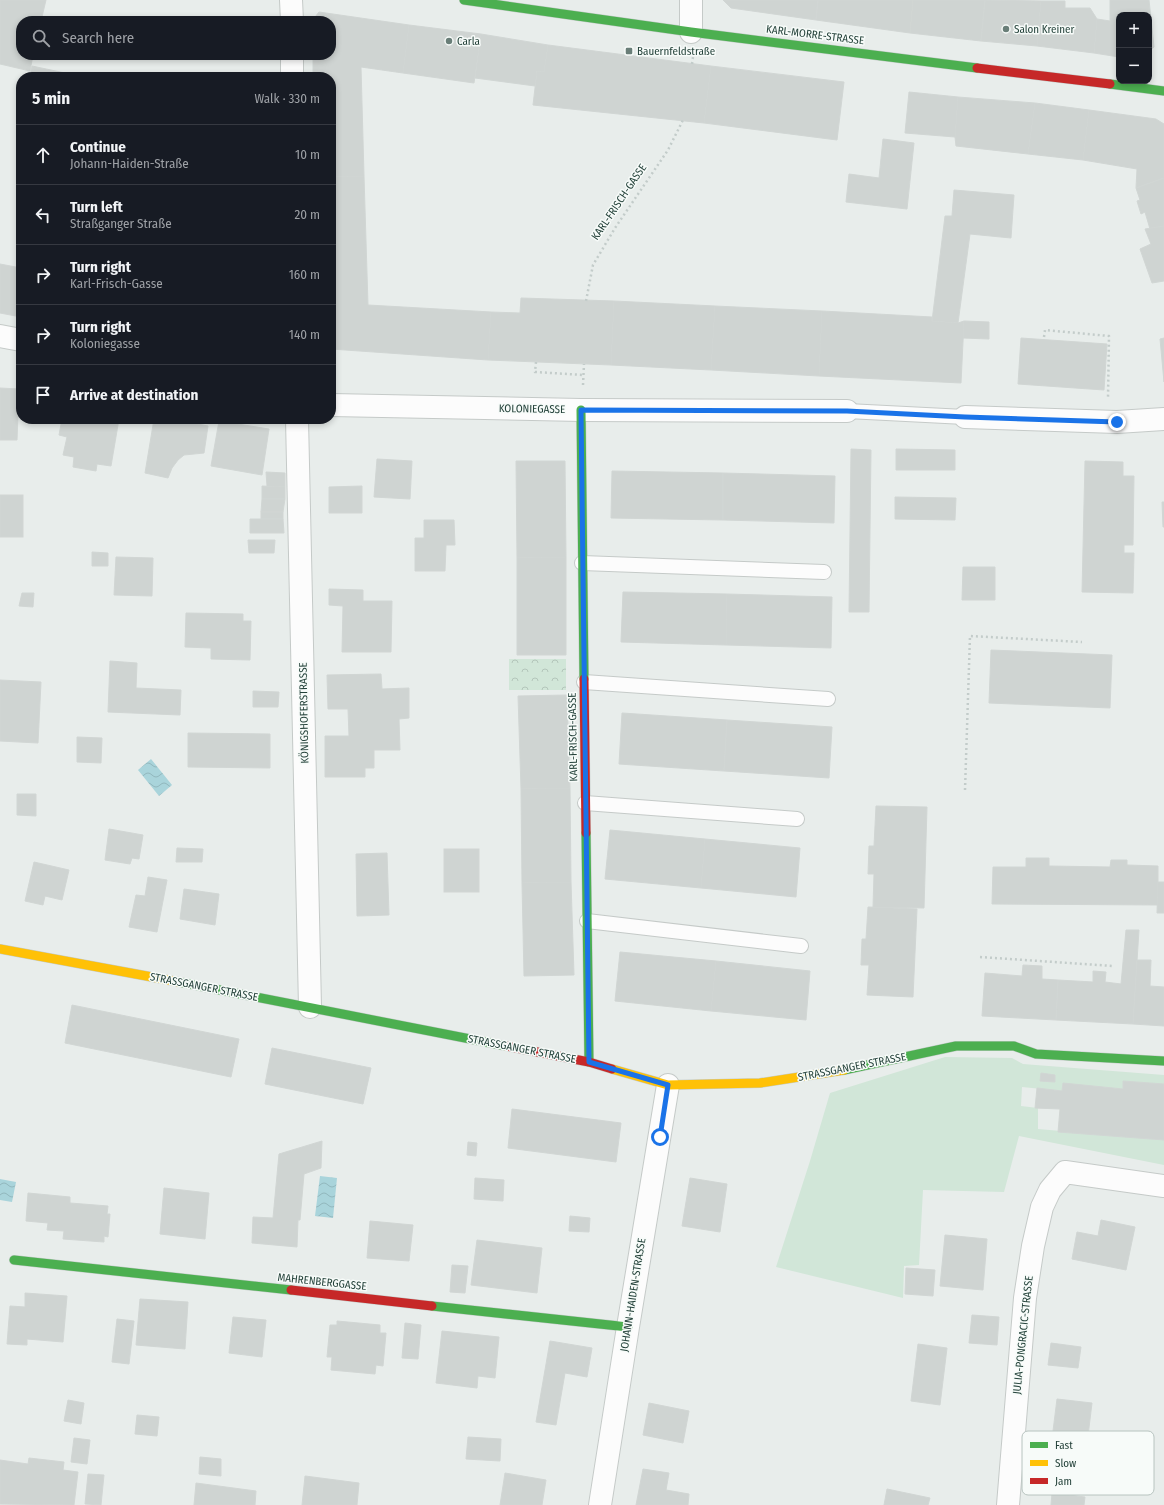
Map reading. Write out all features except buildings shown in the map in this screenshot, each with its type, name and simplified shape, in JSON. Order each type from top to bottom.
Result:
[{"type":"street","points":[[291,0],[292,16]]},
{"type":"street","name":"KARL-MORRE-STRASSE","points":[[464,0],[691,32],[1164,91]]},
{"type":"street","points":[[691,0],[691,32]]},
{"type":"street","points":[[292,60],[292,72]]},
{"type":"street","points":[[0,336],[16,339]]},
{"type":"street","name":"KOLONIEGASSE","points":[[336,405],[581,410],[847,411]]},
{"type":"street","name":"KARL-FRISCH-GASSE","points":[[581,410],[589,1062]]},
{"type":"street","name":"KOLONIEGASSE","points":[[965,417],[1117,422],[1164,419]]},
{"type":"street","name":"KÖNIGSHOFERSTRASSE","points":[[298,424],[310,1007]]},
{"type":"street","name":"STRASSGANGER STRASSE","points":[[0,949],[310,1007],[589,1062],[668,1085],[760,1083],[852,1069],[956,1046],[1014,1046],[1036,1054],[1164,1061]]},
{"type":"street","name":"JOHANN-HAIDEN-STRASSE","points":[[600,1505],[668,1085]]},
{"type":"street","name":"JULIA-PONGRACIC-STRASSE","points":[[1008,1505],[1024,1298],[1033,1246],[1042,1207],[1050,1190],[1065,1172],[1164,1186]]},
{"type":"street","name":"MAHRENBERGGASSE","points":[[14,1260],[628,1327]]},
{"type":"lane","name":"KOLONIEGASSE","points":[[847,411],[965,417]]},
{"type":"lane","points":[[582,563],[824,572]]},
{"type":"lane","points":[[584,682],[828,699]]},
{"type":"lane","points":[[585,802],[797,819]]},
{"type":"lane","points":[[587,921],[801,946]]},
{"type":"path","name":"KARL-FRISCH-GASSE","points":[[586,301],[593,265],[615,228],[668,150],[683,120]]},
{"type":"path","points":[[1044,337],[1045,330],[1109,336],[1108,402]]},
{"type":"path","points":[[536,362],[535,372],[583,375]]},
{"type":"path","points":[[965,790],[970,636],[1082,642]]},
{"type":"path","points":[[980,957],[1113,966]]},
{"type":"green space","points":[[509,659],[566,659],[566,690],[509,690]]},
{"type":"green space","points":[[945,1057],[1012,1058],[1023,1064],[1164,1075],[1164,1084],[1123,1089],[1063,1084],[1062,1091],[1022,1087],[1021,1106],[1038,1108],[1038,1129],[1164,1140],[1164,1165],[1019,1136],[1004,1192],[923,1190],[919,1265],[904,1266],[903,1298],[776,1267],[830,1093]]},
{"type":"water","points":[[151,759],[172,785],[159,796],[138,770]]},
{"type":"water","points":[[320,1176],[337,1178],[333,1218],[315,1216]]},
{"type":"water","points":[[0,1179],[16,1182],[12,1202],[0,1200]]},
{"type":"traffic: fast","points":[[464,0],[691,32],[977,68]]},
{"type":"traffic: fast","points":[[1110,84],[1164,91]]},
{"type":"traffic: fast","points":[[581,410],[584,679]]},
{"type":"traffic: fast","points":[[586,833],[589,1062]]},
{"type":"traffic: fast","points":[[179,982],[506,1046]]},
{"type":"traffic: fast","points":[[844,1070],[956,1046],[1014,1046],[1036,1054],[1164,1061]]},
{"type":"traffic: fast","points":[[14,1260],[291,1290]]},
{"type":"traffic: fast","points":[[432,1306],[628,1327]]},
{"type":"traffic: slow","points":[[0,949],[179,982]]},
{"type":"traffic: slow","points":[[612,1069],[668,1085],[760,1083],[844,1070]]},
{"type":"traffic: jam","points":[[977,68],[1110,84]]},
{"type":"traffic: jam","points":[[584,679],[586,833]]},
{"type":"traffic: jam","points":[[506,1046],[589,1062],[612,1069]]},
{"type":"traffic: jam","points":[[291,1290],[432,1306]]},
{"type":"place","name":"Salon Kreiner","points":[[1006,29]]},
{"type":"place","name":"Carla","points":[[449,41]]},
{"type":"place","name":"Bauernfeldstraße","points":[[629,51]]},
{"type":"route","points":[[660,1137],[668,1085],[589,1062],[581,410],[847,411],[1117,422]]}]
